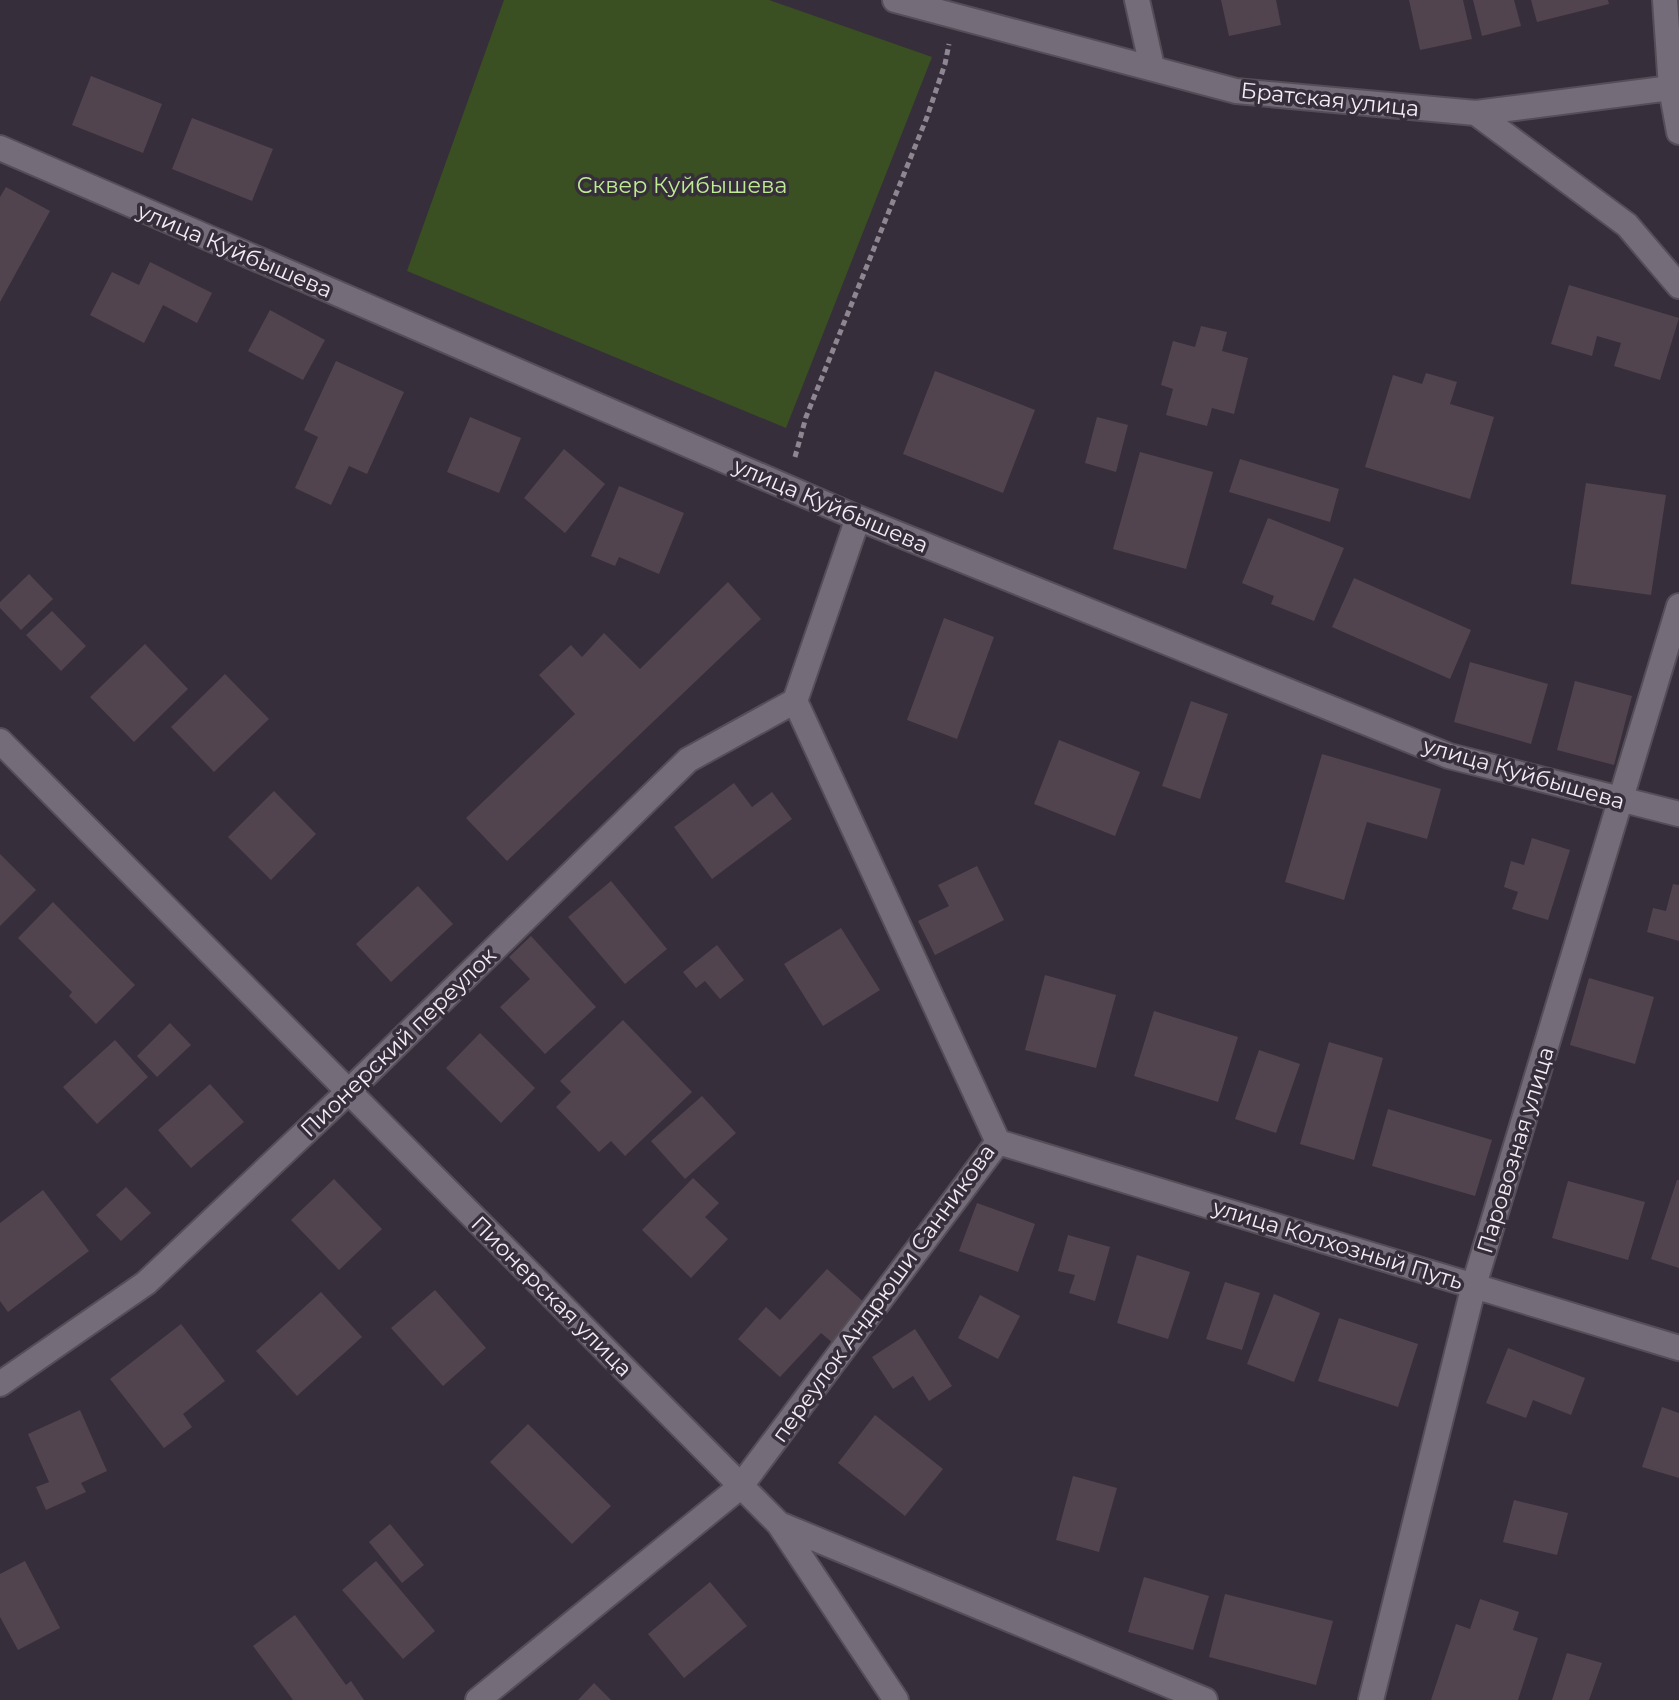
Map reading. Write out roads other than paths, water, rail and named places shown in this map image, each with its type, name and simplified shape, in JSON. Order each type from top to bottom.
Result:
[{"type":"street","name":"Братская улица","points":[[895,0],[1236,91],[1476,113],[1675,87]]},
{"type":"street","points":[[1137,0],[1152,67]]},
{"type":"street","points":[[1665,0],[1679,132]]},
{"type":"street","points":[[1476,113],[1627,225],[1679,286]]},
{"type":"street","name":"улица Куйбышева","points":[[0,148],[858,518],[1449,756],[1621,802],[1679,814]]},
{"type":"street","points":[[795,701],[858,518]]},
{"type":"street","name":"Паровозная улица","points":[[1371,1700],[1474,1285],[1679,606]]},
{"type":"street","name":"Пионерский переулок","points":[[0,1384],[146,1283],[349,1091],[688,760],[795,701]]},
{"type":"street","name":"переулок Андрюши Санникова","points":[[478,1700],[740,1487],[998,1142],[795,701]]},
{"type":"street","name":"Пионерская улица","points":[[0,741],[779,1524],[1205,1700]]},
{"type":"street","name":"улица Колхозный Путь","points":[[998,1142],[1679,1348]]},
{"type":"street","points":[[779,1524],[896,1700]]},
{"type":"park label","name":"Сквер Куйбышева","points":[[682,185]]}]
